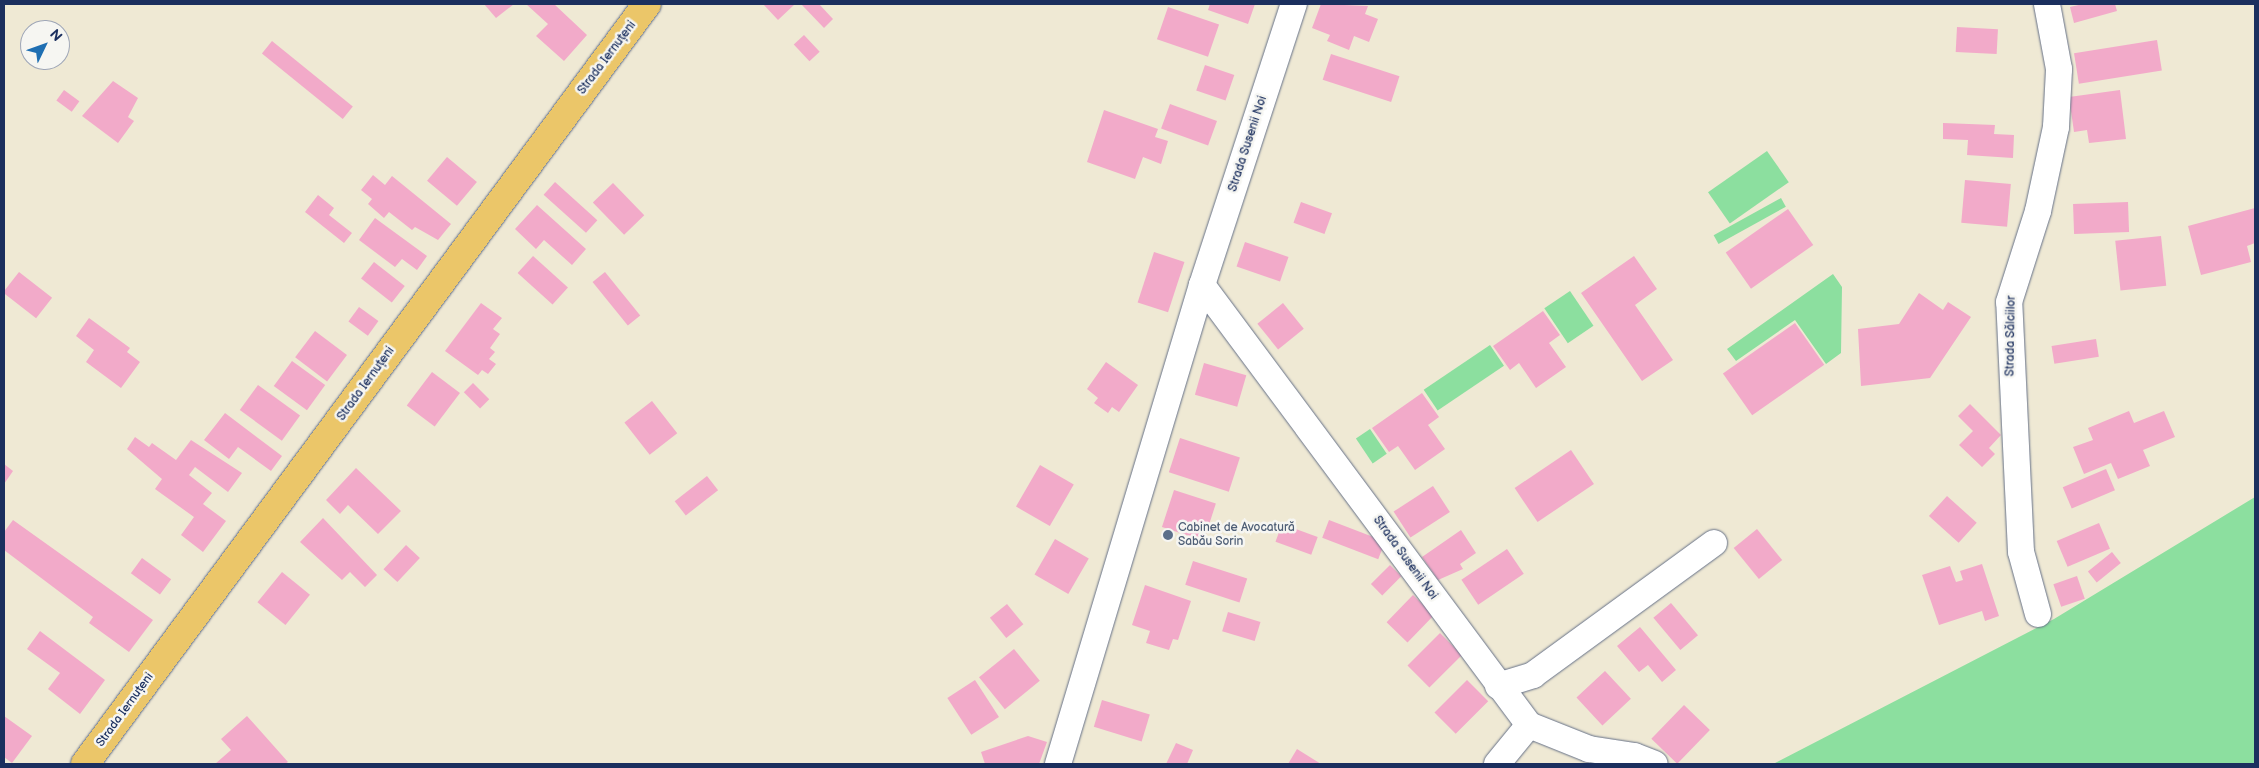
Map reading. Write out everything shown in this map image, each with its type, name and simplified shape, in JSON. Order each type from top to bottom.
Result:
[{"type":"main road","name":"Strada Iernuțeni","points":[[85,764],[647,4]]},
{"type":"street","name":"Strada Susenii Noi","points":[[1058,764],[1202,285],[1294,4]]},
{"type":"street","name":"Strada Sălciilor","points":[[2038,614],[2021,552],[2010,302],[2014,278],[2038,211],[2056,127],[2059,69],[2047,4]]},
{"type":"street","name":"Strada Susenii Noi","points":[[1202,285],[1498,686],[1529,724],[1588,749],[1634,756],[1655,764]]},
{"type":"street","points":[[1498,686],[1533,675],[1714,543]]},
{"type":"street","points":[[1497,764],[1529,724]]},
{"type":"green space","points":[[1767,151],[1789,182],[1730,223],[1708,192]]},
{"type":"green space","points":[[1781,198],[1786,207],[1719,244],[1714,235]]},
{"type":"green space","points":[[1833,274],[1842,287],[1841,353],[1826,364],[1795,320],[1736,361],[1727,349]]},
{"type":"green space","points":[[1570,291],[1593,326],[1568,343],[1544,308]]},
{"type":"green space","points":[[1490,345],[1504,366],[1438,410],[1424,390]]},
{"type":"green space","points":[[1370,429],[1387,454],[1373,463],[1356,439]]},
{"type":"green space","points":[[2255,497],[2255,764],[1773,764],[2054,619]]},
{"type":"building","points":[[484,4],[514,4],[496,18]]},
{"type":"building","points":[[526,4],[554,4],[587,35],[564,61],[536,36],[548,24]]},
{"type":"building","points":[[763,4],[795,4],[778,20]]},
{"type":"building","points":[[801,4],[819,4],[833,19],[824,28]]},
{"type":"building","points":[[1210,4],[1255,4],[1248,24],[1208,10]]},
{"type":"building","points":[[1321,4],[1368,6],[1365,14],[1378,19],[1369,42],[1354,36],[1349,50],[1327,41],[1330,35],[1312,28]]},
{"type":"building","points":[[2083,4],[2115,4],[2117,11],[2074,23],[2070,7]]},
{"type":"building","points":[[1168,7],[1219,25],[1208,57],[1157,39]]},
{"type":"building","points":[[1957,27],[1998,29],[1997,54],[1956,52]]},
{"type":"building","points":[[804,35],[820,52],[809,61],[794,45]]},
{"type":"building","points":[[2157,40],[2162,71],[2079,84],[2074,53]]},
{"type":"building","points":[[272,41],[353,106],[343,119],[262,53]]},
{"type":"building","points":[[1331,54],[1399,76],[1391,102],[1323,80]]},
{"type":"building","points":[[1205,65],[1234,75],[1226,101],[1196,91]]},
{"type":"building","points":[[113,81],[138,98],[128,117],[134,121],[118,143],[82,116]]},
{"type":"building","points":[[64,90],[79,101],[72,112],[56,101]]},
{"type":"building","points":[[2120,90],[2126,139],[2089,143],[2087,130],[2074,132],[2069,97]]},
{"type":"building","points":[[1170,104],[1217,121],[1208,146],[1161,128]]},
{"type":"building","points":[[1104,110],[1158,129],[1155,137],[1168,141],[1161,164],[1143,157],[1135,179],[1087,162]]},
{"type":"building","points":[[1943,123],[1995,125],[1994,134],[2014,135],[2013,158],[1967,155],[1968,140],[1943,139]]},
{"type":"building","points":[[447,157],[477,182],[457,206],[427,181]]},
{"type":"building","points":[[373,175],[385,185],[392,176],[451,224],[438,240],[415,227],[412,230],[389,212],[384,218],[368,204],[372,199],[361,190]]},
{"type":"building","points":[[1965,180],[2011,184],[2007,227],[1961,223]]},
{"type":"building","points":[[555,182],[597,220],[586,233],[544,195]]},
{"type":"building","points":[[613,183],[644,215],[624,235],[593,202]]},
{"type":"building","points":[[318,195],[334,208],[329,215],[352,233],[344,243],[305,212]]},
{"type":"building","points":[[1301,202],[1332,213],[1324,234],[1293,223]]},
{"type":"building","points":[[2128,202],[2129,232],[2074,234],[2073,204]]},
{"type":"building","points":[[537,205],[586,249],[572,265],[544,240],[536,249],[515,229]]},
{"type":"building","points":[[2255,208],[2255,243],[2247,246],[2251,262],[2201,275],[2188,226]]},
{"type":"building","points":[[1788,209],[1813,245],[1751,289],[1726,253]]},
{"type":"building","points":[[375,218],[427,256],[417,270],[402,259],[395,267],[359,240]]},
{"type":"building","points":[[2161,236],[2166,286],[2120,291],[2115,241]]},
{"type":"building","points":[[1245,242],[1288,257],[1280,282],[1237,267]]},
{"type":"building","points":[[1154,252],[1184,262],[1168,312],[1138,302]]},
{"type":"building","points":[[533,256],[568,287],[553,305],[518,273]]},
{"type":"building","points":[[1634,256],[1657,289],[1635,305],[1673,360],[1642,381],[1581,293]]},
{"type":"building","points":[[374,262],[405,286],[392,303],[361,279]]},
{"type":"building","points":[[19,272],[52,298],[36,318],[4,293]]},
{"type":"building","points":[[605,272],[640,316],[628,326],[593,282]]},
{"type":"building","points":[[1919,293],[1943,310],[1948,302],[1971,317],[1930,378],[1861,386],[1858,329],[1899,324]]},
{"type":"building","points":[[481,303],[502,318],[493,329],[500,334],[490,348],[495,352],[489,359],[496,364],[488,374],[482,370],[478,375],[445,351]]},
{"type":"building","points":[[1283,303],[1304,329],[1278,349],[1257,324]]},
{"type":"building","points":[[359,307],[378,321],[368,336],[348,322]]},
{"type":"building","points":[[1543,311],[1560,335],[1549,343],[1566,367],[1536,388],[1519,363],[1510,370],[1493,346]]},
{"type":"building","points":[[89,318],[130,348],[127,352],[140,362],[121,388],[86,362],[94,350],[76,336]]},
{"type":"building","points":[[1795,323],[1824,365],[1752,415],[1723,373]]},
{"type":"building","points":[[315,331],[347,355],[327,381],[295,357]]},
{"type":"building","points":[[2096,339],[2099,357],[2054,364],[2052,346]]},
{"type":"building","points":[[292,361],[325,385],[307,410],[274,386]]},
{"type":"building","points":[[1106,362],[1138,385],[1119,412],[1112,407],[1108,413],[1094,403],[1098,398],[1087,389]]},
{"type":"building","points":[[1204,363],[1246,375],[1237,407],[1195,395]]},
{"type":"building","points":[[432,372],[460,393],[435,427],[407,406]]},
{"type":"building","points":[[473,383],[489,399],[480,408],[464,392]]},
{"type":"building","points":[[258,385],[300,416],[282,441],[240,410]]},
{"type":"building","points":[[1422,393],[1439,417],[1428,425],[1445,449],[1415,470],[1398,446],[1389,452],[1372,428]]},
{"type":"building","points":[[652,401],[677,433],[650,455],[624,423]]},
{"type":"building","points":[[1970,404],[2001,435],[1989,448],[1995,454],[1982,467],[1959,445],[1973,431],[1958,416]]},
{"type":"building","points":[[2129,411],[2134,423],[2164,411],[2175,437],[2143,450],[2150,466],[2118,479],[2111,463],[2084,474],[2073,447],[2093,440],[2088,428]]},
{"type":"building","points":[[225,413],[282,456],[271,471],[238,447],[229,459],[204,440]]},
{"type":"building","points":[[135,437],[149,447],[152,443],[176,460],[191,440],[242,473],[228,492],[195,467],[189,475],[212,493],[203,504],[226,521],[203,552],[181,535],[194,517],[155,489],[162,479],[127,449]]},
{"type":"building","points":[[1180,438],[1240,457],[1229,492],[1169,472]]},
{"type":"building","points":[[1571,450],[1594,484],[1538,522],[1515,488]]},
{"type":"building","points":[[4,464],[13,471],[4,484]]},
{"type":"building","points":[[1040,465],[1074,485],[1050,526],[1016,507]]},
{"type":"building","points":[[356,468],[401,511],[378,534],[348,505],[340,514],[326,500]]},
{"type":"building","points":[[2106,469],[2115,490],[2072,509],[2063,487]]},
{"type":"building","points":[[707,476],[718,490],[686,515],[675,501]]},
{"type":"building","points":[[1433,486],[1450,512],[1410,538],[1394,512]]},
{"type":"building","points":[[1174,490],[1216,504],[1204,541],[1162,527]]},
{"type":"building","points":[[1947,496],[1977,523],[1959,543],[1929,516]]},
{"type":"building","points":[[323,518],[377,575],[365,587],[350,572],[342,580],[300,542]]},
{"type":"building","points":[[13,520],[153,620],[129,652],[89,623],[93,617],[4,550],[4,532]]},
{"type":"building","points":[[1329,520],[1385,542],[1378,559],[1322,538]]},
{"type":"building","points":[[2099,523],[2110,549],[2068,567],[2057,541]]},
{"type":"building","points":[[1282,524],[1318,537],[1311,555],[1276,542]]},
{"type":"building","points":[[1757,529],[1782,560],[1759,579],[1734,548]]},
{"type":"building","points":[[1461,530],[1476,553],[1460,564],[1463,569],[1438,580],[1422,557]]},
{"type":"building","points":[[1055,539],[1089,558],[1068,594],[1034,575]]},
{"type":"building","points":[[406,545],[420,558],[397,582],[383,569]]},
{"type":"building","points":[[1507,549],[1524,574],[1478,605],[1461,580]]},
{"type":"building","points":[[2112,552],[2121,563],[2097,582],[2088,572]]},
{"type":"building","points":[[142,558],[171,579],[160,595],[131,573]]},
{"type":"building","points":[[1193,561],[1247,579],[1239,602],[1185,585]]},
{"type":"building","points":[[1982,564],[1999,616],[1985,621],[1982,611],[1939,625],[1922,575],[1950,566],[1956,582],[1963,580],[1960,571]]},
{"type":"building","points":[[1390,565],[1401,576],[1382,595],[1371,584]]},
{"type":"building","points":[[282,572],[310,595],[285,625],[257,602]]},
{"type":"building","points":[[2077,576],[2085,599],[2061,607],[2053,584]]},
{"type":"building","points":[[1145,585],[1191,601],[1178,640],[1173,639],[1169,650],[1146,643],[1150,631],[1132,625]]},
{"type":"building","points":[[1413,595],[1434,615],[1407,642],[1387,622]]},
{"type":"building","points":[[1671,603],[1698,635],[1680,650],[1653,618]]},
{"type":"building","points":[[1007,604],[1023,624],[1006,638],[990,618]]},
{"type":"building","points":[[1228,612],[1261,622],[1255,641],[1222,631]]},
{"type":"building","points":[[1640,627],[1676,670],[1662,682],[1648,665],[1639,672],[1617,646]]},
{"type":"building","points":[[40,631],[105,680],[80,714],[48,689],[60,673],[27,649]]},
{"type":"building","points":[[1440,633],[1462,655],[1429,687],[1407,666]]},
{"type":"building","points":[[1014,649],[1040,681],[1005,709],[979,677]]},
{"type":"building","points":[[1605,671],[1631,699],[1602,725],[1576,698]]},
{"type":"building","points":[[975,680],[999,717],[971,735],[947,698]]},
{"type":"building","points":[[1467,680],[1488,701],[1456,734],[1434,713]]},
{"type":"building","points":[[1102,700],[1150,715],[1142,741],[1094,727]]},
{"type":"building","points":[[1684,705],[1710,730],[1677,764],[1651,739]]},
{"type":"building","points":[[4,716],[32,736],[12,763],[4,757]]},
{"type":"building","points":[[247,716],[288,762],[285,764],[215,764],[231,750],[221,739]]},
{"type":"building","points":[[1028,736],[1047,742],[1039,764],[985,764],[981,752]]},
{"type":"building","points":[[1176,743],[1193,750],[1187,764],[1166,764]]},
{"type":"building","points":[[1297,749],[1321,764],[1288,764]]},
{"type":"place","name":"Cabinet de Avocatură Sabău Sorin","points":[[1168,535]]}]
